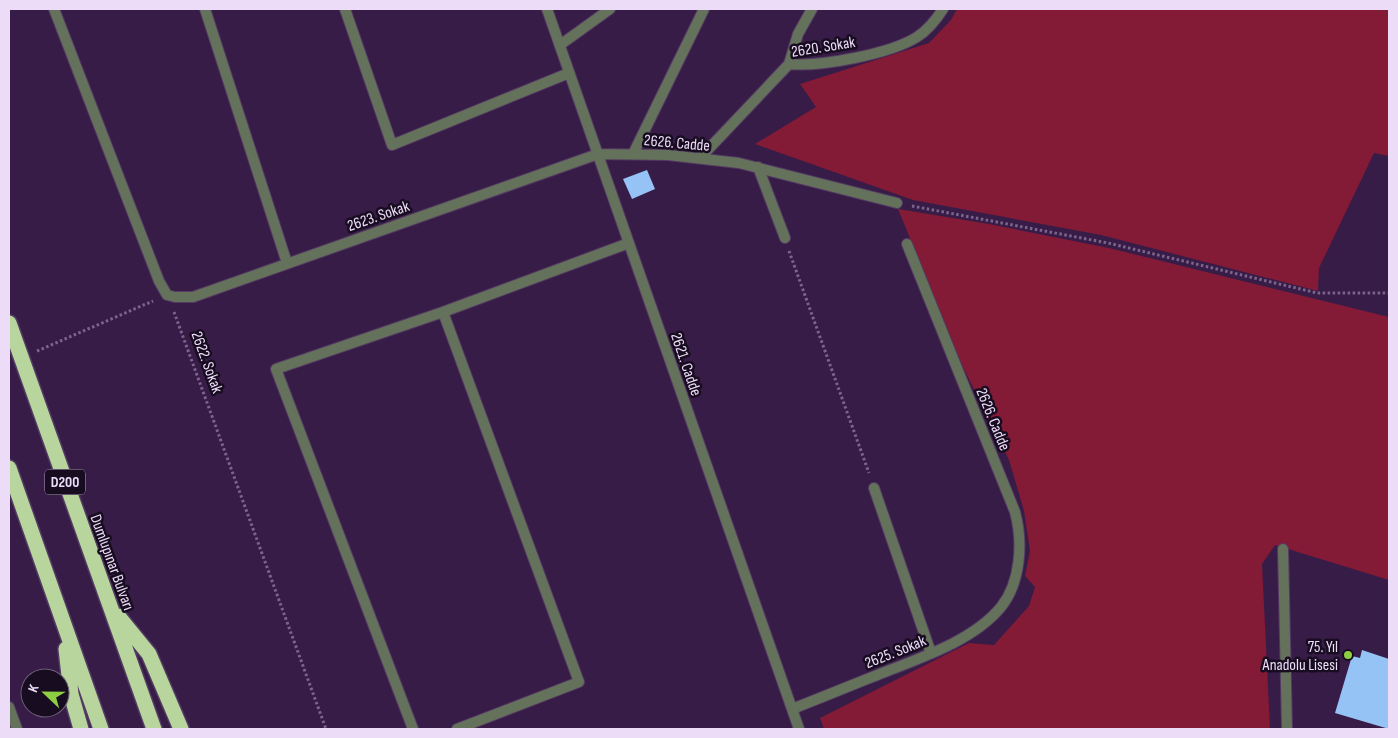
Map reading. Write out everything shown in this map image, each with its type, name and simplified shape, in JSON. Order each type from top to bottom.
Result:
[{"type":"highway","name":"Dumlupınar Bulvarı","points":[[9,322],[154,729]]},
{"type":"highway","points":[[9,468],[101,729]]},
{"type":"highway","points":[[110,606],[149,654],[181,729]]},
{"type":"highway","points":[[63,623],[71,694],[81,729]]},
{"type":"street","points":[[54,9],[158,281],[168,295]]},
{"type":"street","points":[[205,9],[287,263]]},
{"type":"street","points":[[345,9],[392,144],[570,73]]},
{"type":"street","name":"2621. Cadde","points":[[547,9],[799,729]]},
{"type":"street","points":[[560,45],[610,9]]},
{"type":"street","points":[[633,154],[704,9]]},
{"type":"street","points":[[789,64],[798,34],[812,9]]},
{"type":"street","name":"2620. Sokak","points":[[700,158],[789,64],[802,65],[835,61],[904,43],[928,29],[943,9]]},
{"type":"street","name":"2623. Sokak","points":[[168,295],[175,298],[193,297],[598,154]]},
{"type":"street","name":"2626. Cadde","points":[[598,154],[700,158],[758,167],[898,203]]},
{"type":"street","points":[[758,167],[784,238]]},
{"type":"street","points":[[413,729],[276,369],[443,312],[629,243]]},
{"type":"street","name":"2626. Cadde","points":[[908,244],[1018,522],[1020,545],[1016,571],[1008,597],[1000,608]]},
{"type":"street","points":[[443,312],[579,682],[457,729]]},
{"type":"street","points":[[874,488],[931,653]]},
{"type":"street","points":[[1283,549],[1287,729]]},
{"type":"street","name":"2625. Sokak","points":[[792,709],[931,653],[978,627],[1000,608]]},
{"type":"street","points":[[9,707],[17,729]]},
{"type":"path","points":[[898,203],[1108,242],[1317,293],[1389,293]]},
{"type":"path","points":[[784,238],[874,488]]},
{"type":"path","points":[[21,358],[168,295]]},
{"type":"path","name":"2622. Sokak","points":[[168,295],[326,729]]},
{"type":"shaded area","points":[[957,9],[1389,9],[1389,156],[1374,153],[1319,268],[1318,291],[1101,235],[913,200],[755,144],[816,107],[800,84],[929,43],[951,20]]},
{"type":"shaded area","points":[[898,209],[989,224],[1109,248],[1389,317],[1389,580],[1275,545],[1262,564],[1270,729],[824,729],[820,718],[969,643],[994,645],[1029,606],[1035,587],[1025,576],[1030,551],[1024,511],[1009,460],[962,365]]},
{"type":"building","points":[[647,170],[655,189],[632,199],[623,179]]},
{"type":"building","points":[[1362,650],[1389,659],[1389,729],[1335,713],[1352,656],[1360,658]]},
{"type":"place","name":"75. Yıl Anadolu Lisesi","points":[[1348,655]]}]
